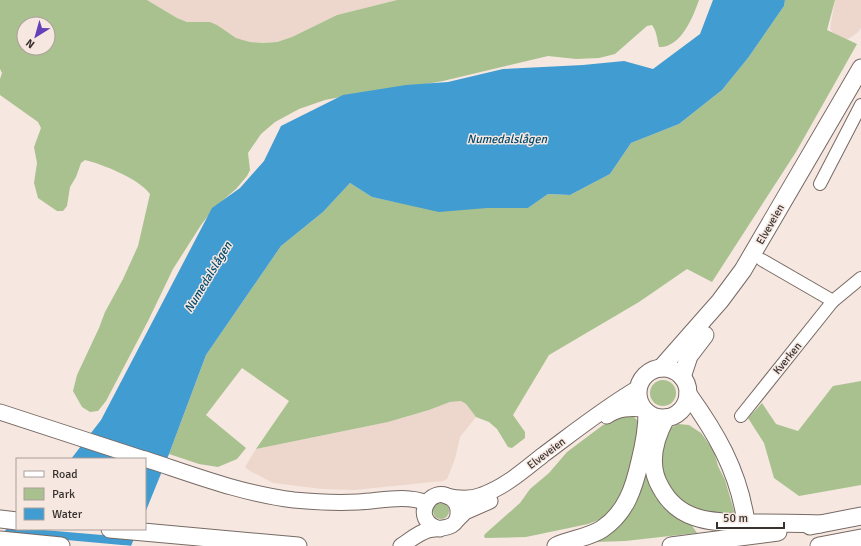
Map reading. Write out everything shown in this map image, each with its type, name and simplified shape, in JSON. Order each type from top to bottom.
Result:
[{"type":"highway","name":"Elveveien","points":[[661,368],[720,301],[743,270],[861,68]]},
{"type":"highway","name":"Elveveien","points":[[682,377],[685,365],[693,350],[739,295],[762,260],[861,89]]},
{"type":"highway","points":[[714,435],[693,420],[672,416],[656,417],[645,411],[639,403],[637,396],[640,382],[649,372],[661,368],[673,370],[682,377],[688,394],[705,418],[733,470],[745,516]]},
{"type":"highway","points":[[688,394],[685,404],[672,416],[654,447],[653,465],[655,476],[664,493],[680,509],[694,517],[724,522],[820,524]]},
{"type":"highway","points":[[556,546],[588,536],[602,529],[611,522],[624,507],[630,496],[636,477],[646,432],[645,411]]},
{"type":"highway","points":[[671,546],[779,532],[861,516]]},
{"type":"highway","points":[[0,519],[16,521]]},
{"type":"highway","points":[[121,530],[298,546]]},
{"type":"highway","points":[[819,546],[861,538]]},
{"type":"highway","points":[[0,540],[61,546]]},
{"type":"main road","name":"Elveveien","points":[[446,496],[462,499],[470,498],[493,490],[522,471],[610,405],[638,388]]},
{"type":"main road","name":"Elveveien","points":[[456,521],[465,512],[511,489],[611,414],[624,408],[645,411]]},
{"type":"main road","points":[[0,412],[142,458]]},
{"type":"main road","points":[[146,459],[244,490],[293,500],[345,502],[403,498],[419,500],[426,508],[426,518],[429,524],[440,529]]},
{"type":"main road","points":[[397,546],[412,529],[435,496],[446,496],[452,498],[458,509],[456,521],[446,528],[428,530],[401,546]]},
{"type":"street","points":[[820,184],[861,105]]},
{"type":"street","points":[[762,260],[833,301]]},
{"type":"street","name":"Kverken","points":[[741,416],[833,301],[861,278]]},
{"type":"shaded area","points":[[147,0],[397,0],[337,15],[292,37],[277,42],[263,43],[250,42],[196,22],[187,22],[177,18]]},
{"type":"shaded area","points":[[835,0],[861,0],[861,28],[857,33],[848,39],[842,39],[836,36],[830,29]]},
{"type":"shaded area","points":[[461,401],[466,404],[476,417],[460,437],[455,459],[447,479],[443,481],[354,490],[322,489],[273,483],[245,467],[256,449],[388,422],[450,402]]},
{"type":"green space","points":[[0,0],[147,0],[177,18],[187,22],[210,22],[236,38],[250,42],[263,43],[277,42],[292,37],[337,15],[397,0],[699,0],[690,23],[680,37],[667,46],[659,47],[656,33],[652,25],[647,26],[615,54],[599,58],[576,59],[548,56],[443,81],[404,88],[371,91],[325,100],[299,109],[275,122],[261,134],[248,153],[250,170],[247,176],[236,189],[214,208],[201,225],[173,269],[148,321],[106,401],[98,411],[90,412],[82,407],[73,391],[77,375],[105,312],[123,279],[138,246],[150,194],[145,188],[130,178],[101,165],[85,160],[81,163],[76,177],[70,187],[67,206],[63,211],[57,211],[38,198],[34,183],[37,163],[34,147],[41,128],[38,122],[0,95],[0,79],[2,73],[0,69]]},
{"type":"green space","points":[[785,0],[835,0],[827,30],[857,44],[796,152],[712,282],[687,269],[639,302],[549,355],[513,415],[525,432],[525,438],[512,448],[508,447],[497,429],[489,422],[476,417],[466,404],[461,401],[450,402],[388,422],[256,449],[289,401],[242,368],[206,415],[246,448],[237,459],[218,467],[199,464],[169,454],[206,355],[281,246],[323,212],[350,183],[372,197],[395,202],[487,208],[528,208],[548,194],[570,195],[610,174],[631,143],[679,124],[722,90],[748,58],[784,6]]},
{"type":"green space","points":[[663,380],[672,384],[676,393],[672,402],[663,406],[654,402],[650,393],[654,384]]},
{"type":"green space","points":[[861,381],[861,485],[799,496],[774,478],[764,443],[748,418],[762,403],[776,424],[798,431],[833,386]]},
{"type":"green space","points":[[633,416],[638,421],[636,453],[620,501],[604,518],[588,524],[526,537],[485,538],[485,534],[520,503],[530,489],[549,473],[567,452],[603,425],[618,417]]},
{"type":"green space","points":[[678,424],[689,425],[701,433],[714,451],[718,466],[725,480],[736,517],[694,510],[679,502],[666,486],[661,469],[662,440],[669,429]]},
{"type":"green space","points":[[645,458],[697,533],[625,541],[595,542],[594,539]]},
{"type":"green space","points":[[441,503],[447,505],[449,511],[447,517],[441,519],[435,517],[433,511],[435,505]]},
{"type":"water","name":"Numedalslågen","points":[[713,0],[785,0],[784,6],[748,58],[722,90],[679,124],[631,143],[610,174],[570,195],[548,194],[528,208],[487,208],[439,212],[372,197],[350,183],[323,212],[281,246],[206,355],[146,511],[146,458],[72,458],[101,420],[212,208],[240,188],[264,161],[281,126],[343,95],[406,85],[448,82],[503,69],[583,65],[624,61],[653,69],[700,34]]},
{"type":"water","points":[[16,515],[16,530],[138,530],[131,546],[0,538]]},
{"type":"pier","points":[[44,530],[140,530],[137,538]]},
{"type":"pier","points":[[0,534],[133,546],[0,546]]}]
